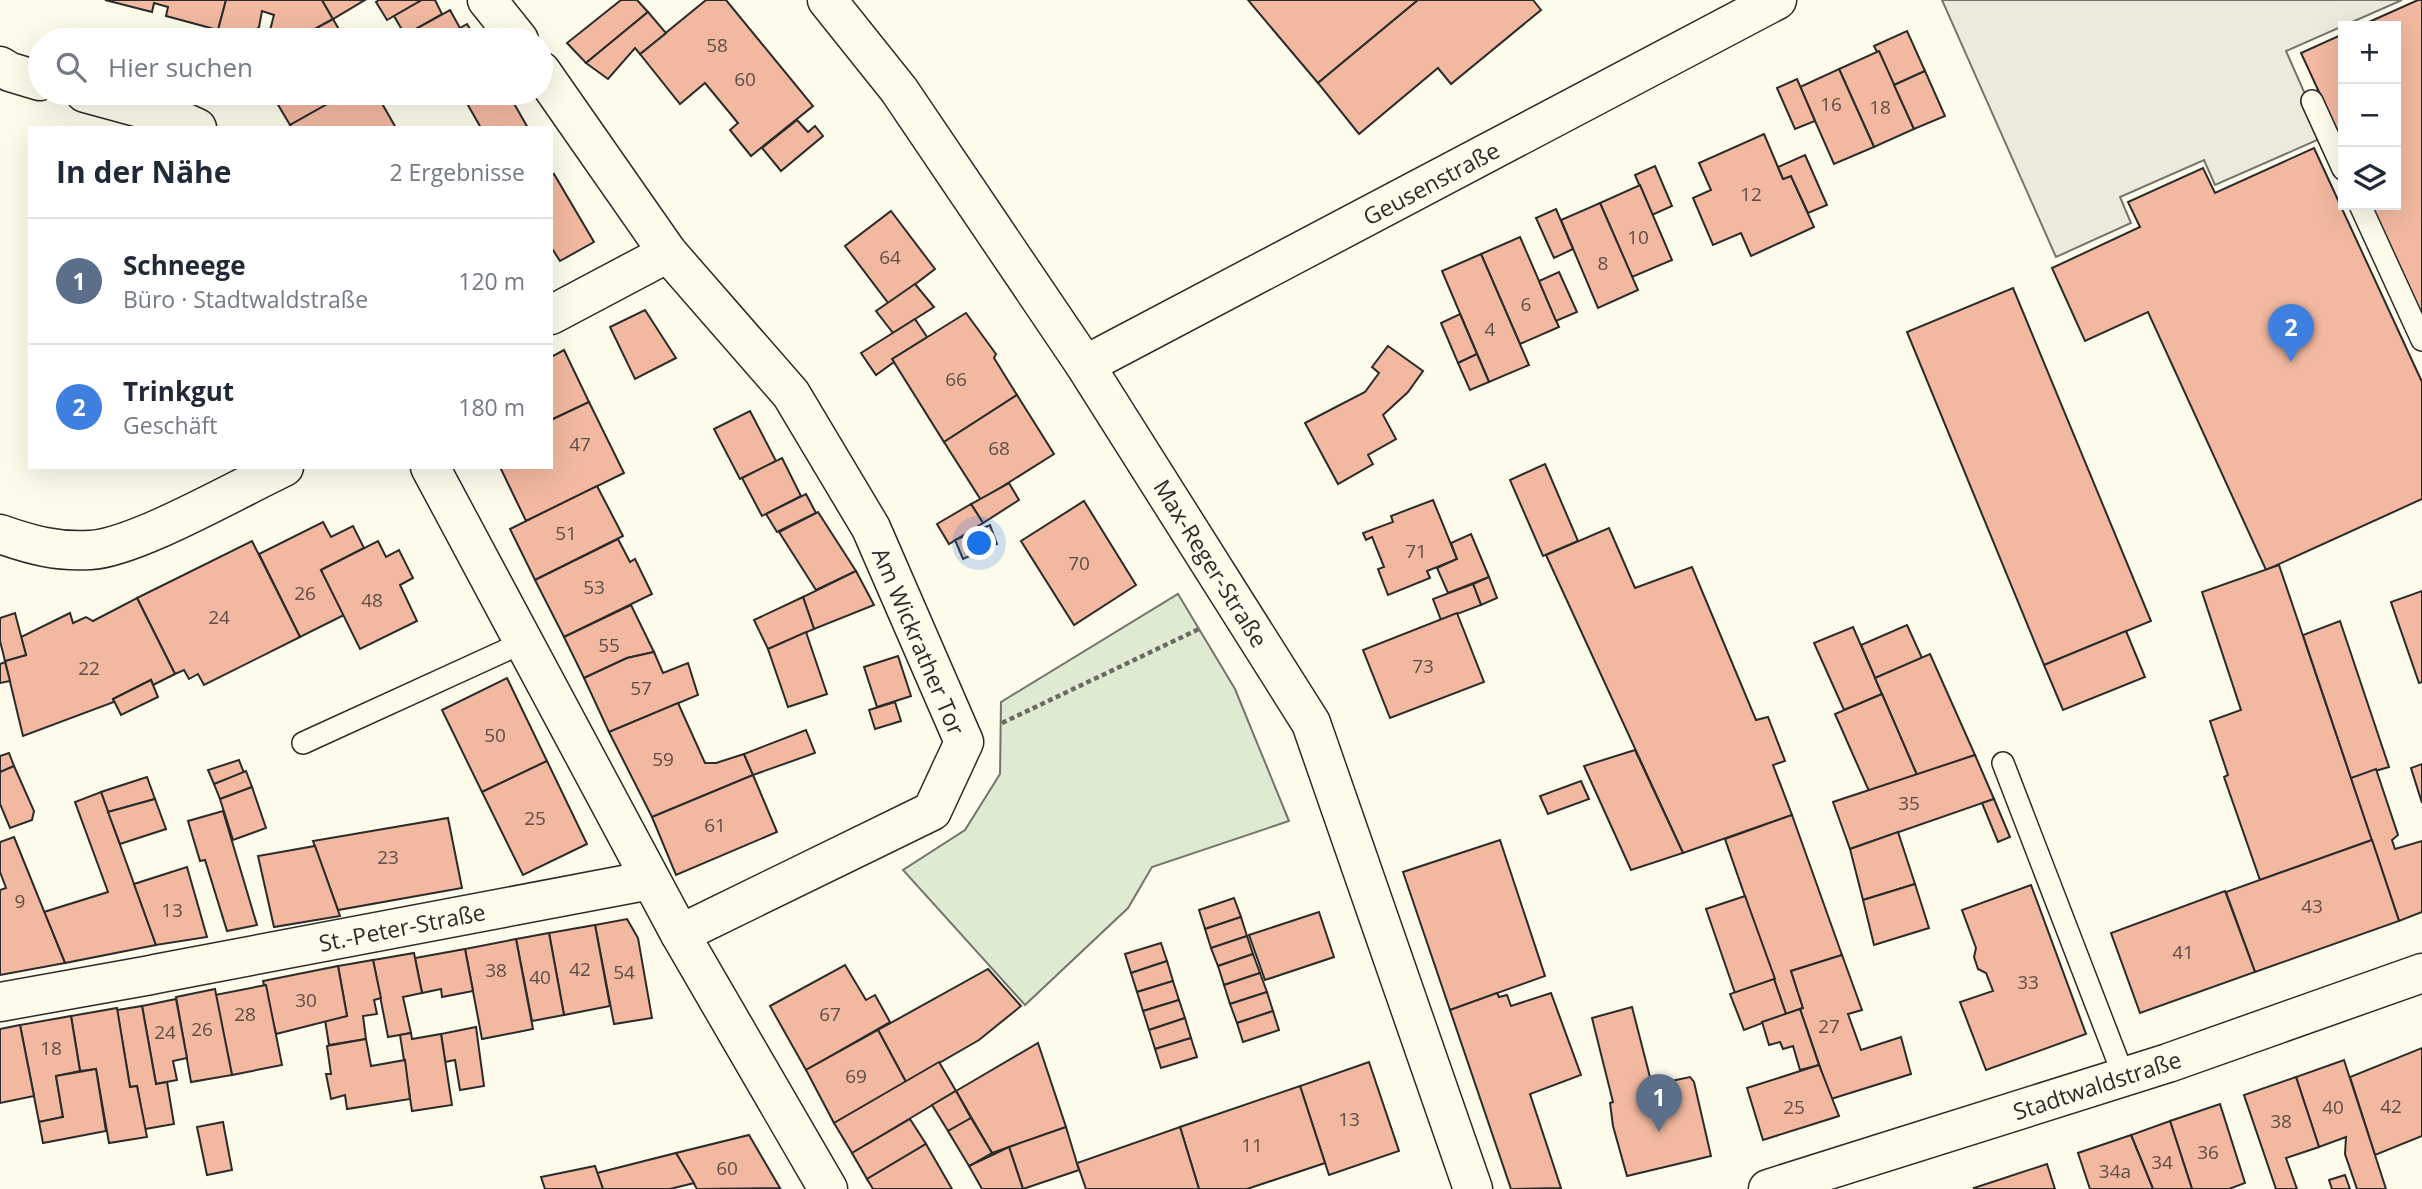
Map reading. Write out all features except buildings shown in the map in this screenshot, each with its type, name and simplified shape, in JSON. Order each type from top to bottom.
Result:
[{"type":"street","points":[[487,0],[509,28]]},
{"type":"street","name":"Max-Reger-Straße","points":[[827,0],[899,90],[1085,365],[1311,723],[1473,1189]]},
{"type":"street","name":"Geusenstraße","points":[[1085,365],[1777,0]]},
{"type":"street","points":[[0,66],[28,76]]},
{"type":"street","name":"Am Wickrather Tor","points":[[553,88],[668,253],[791,394],[871,528],[964,742],[932,811],[680,934]]},
{"type":"street","points":[[129,105],[173,117],[193,126]]},
{"type":"street","points":[[553,314],[668,253]]},
{"type":"street","points":[[0,534],[44,549],[93,550],[141,535],[280,469]]},
{"type":"street","points":[[431,469],[650,880],[828,1189]]},
{"type":"street","name":"St.-Peter-Straße","points":[[0,1002],[650,880]]},
{"type":"street","name":"Stadtwaldstraße","points":[[1768,1189],[2124,1077],[2422,973]]},
{"type":"lane","points":[[2312,101],[2338,158]]},
{"type":"lane","points":[[2362,210],[2422,340]]},
{"type":"lane","points":[[303,743],[524,642]]},
{"type":"lane","points":[[2003,763],[2124,1077]]},
{"type":"path","points":[[964,742],[1241,609]]},
{"type":"green space","points":[[1178,594],[1235,689],[1289,821],[1152,867],[1128,908],[1025,1005],[903,870],[965,830],[1000,774],[1001,702]]},
{"type":"shaded area","points":[[1942,0],[2402,0],[2354,21],[2338,21],[2338,28],[2286,51],[2324,137],[2215,185],[2204,160],[2120,197],[2131,223],[2056,257]]},
{"type":"place","name":"Trinkgut","points":[[2291,362]]},
{"type":"place","name":"Schneege","points":[[1659,1132]]}]
